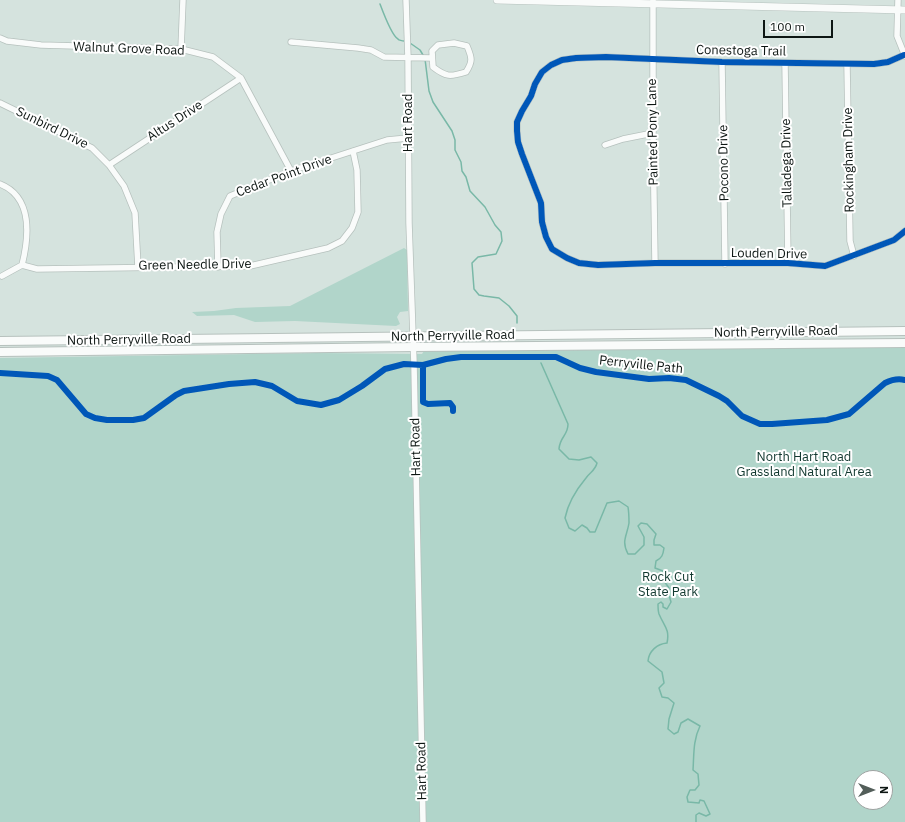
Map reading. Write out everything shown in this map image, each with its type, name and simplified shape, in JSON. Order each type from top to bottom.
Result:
[{"type":"main road","name":"North Perryville Road","points":[[0,341],[905,331]]},
{"type":"main road","name":"North Perryville Road","points":[[0,352],[905,343]]},
{"type":"street","points":[[181,49],[183,0]]},
{"type":"street","name":"Hart Road","points":[[406,0],[423,822]]},
{"type":"street","points":[[497,0],[653,2],[902,10]]},
{"type":"street","points":[[898,0],[902,10],[897,36],[905,56]]},
{"type":"street","name":"Painted Pony Lane","points":[[653,2],[655,263]]},
{"type":"street","name":"Walnut Grove Road","points":[[0,38],[7,41],[41,45],[181,49],[213,57],[241,78],[291,171]]},
{"type":"street","points":[[291,42],[371,50],[384,57],[432,58]]},
{"type":"street","points":[[454,43],[467,46],[472,56],[466,72],[456,75],[443,75],[433,67],[432,58],[432,51],[438,45],[454,43]]},
{"type":"street","name":"Conestoga Trail","points":[[624,265],[579,263],[566,258],[552,249],[546,237],[542,222],[541,203],[518,142],[517,122],[531,96],[535,84],[542,72],[550,65],[562,60],[576,58],[874,64],[888,62],[905,56]]},
{"type":"street","name":"Pocono Drive","points":[[722,62],[725,264]]},
{"type":"street","name":"Talladega Drive","points":[[785,63],[788,263]]},
{"type":"street","name":"Rockingham Drive","points":[[847,64],[850,240],[854,256]]},
{"type":"street","name":"Altus Drive","points":[[109,165],[241,78]]},
{"type":"street","name":"Sunbird Drive","points":[[0,103],[92,148],[109,165],[124,186],[135,213],[138,267]]},
{"type":"street","points":[[605,145],[622,139],[653,134]]},
{"type":"street","name":"Cedar Point Drive","points":[[218,266],[217,232],[221,214],[230,196],[291,171],[387,140],[408,138]]},
{"type":"street","name":"Green Needle Drive","points":[[22,264],[37,269],[250,266],[328,248],[342,241],[352,228],[358,212],[357,170],[353,152]]},
{"type":"street","points":[[0,184],[7,187],[21,202],[26,214],[26,248],[22,264],[2,276]]},
{"type":"street","name":"Louden Drive","points":[[624,265],[655,263],[788,263],[825,266],[894,240],[905,231]]},
{"type":"green space","points":[[404,248],[407,250],[408,311],[400,312],[397,317],[400,324],[396,326],[295,321],[255,322],[234,315],[197,316],[192,312],[236,308],[290,306]]},
{"type":"green space","name":"Rock Cut State Park","points":[[905,347],[905,822],[0,822],[0,358],[317,353],[422,354],[424,351],[540,351],[655,348]]},
{"type":"waterway","points":[[380,4],[393,33],[398,39],[404,41]]},
{"type":"waterway","points":[[410,43],[420,50],[423,55]]},
{"type":"waterway","points":[[425,59],[429,91],[433,102],[452,131],[455,140],[455,150],[461,162],[462,171],[466,177],[470,191],[485,207],[495,225],[501,232],[502,241],[496,254],[478,257],[472,263],[474,289],[479,295],[499,298],[509,306],[517,316],[517,323]]},
{"type":"waterway","points":[[541,363],[568,424],[567,431],[561,441],[559,449],[569,459],[579,460],[591,457],[597,463],[594,470],[579,487],[570,502],[565,518],[569,528],[575,531],[582,525],[590,532],[595,532],[607,503],[619,501],[628,507],[629,523],[625,538],[625,546],[628,554],[635,554],[644,545],[644,537],[638,526],[641,523],[647,524],[656,534],[654,545],[660,545],[664,548],[662,556],[656,561],[655,568],[663,571],[664,581],[669,588],[671,602],[667,609],[663,607],[661,602],[658,604],[659,614],[666,628],[668,638],[667,643],[660,645],[652,651],[648,661],[662,672],[664,683],[659,688],[662,697],[668,698],[674,703],[669,719],[668,729],[674,734],[678,732],[681,723],[688,719],[700,726],[695,742],[693,770],[698,774],[699,785],[695,790],[690,790],[687,797],[688,802],[699,803],[700,800],[704,801],[710,814],[706,816],[699,813],[696,815],[696,822]]},
{"type":"cycle path","points":[[904,55],[888,62],[874,64],[722,62],[606,57],[562,60],[551,65],[542,72],[517,122],[517,131],[518,142],[541,203],[542,222],[546,237],[552,249],[579,263],[598,265],[655,263],[788,263],[825,266],[894,240],[905,231]]},
{"type":"cycle path","name":"Perryville Path","points":[[0,373],[48,376],[57,380],[86,414],[95,418],[107,420],[133,420],[144,418],[184,391],[229,384],[255,382],[272,386],[297,401],[321,405],[339,400],[362,386],[385,369],[404,364],[423,365],[461,357],[556,357],[580,368],[596,372],[649,379],[669,378],[686,380],[719,396],[727,401],[742,416],[760,424],[827,420],[849,414],[885,383],[900,379],[905,380]]},
{"type":"cycle path","points":[[423,365],[423,402],[428,404],[450,403],[453,407],[453,411]]},
{"type":"park label","name":"North Hart Road Grassland Natural Area","points":[[804,464]]}]
